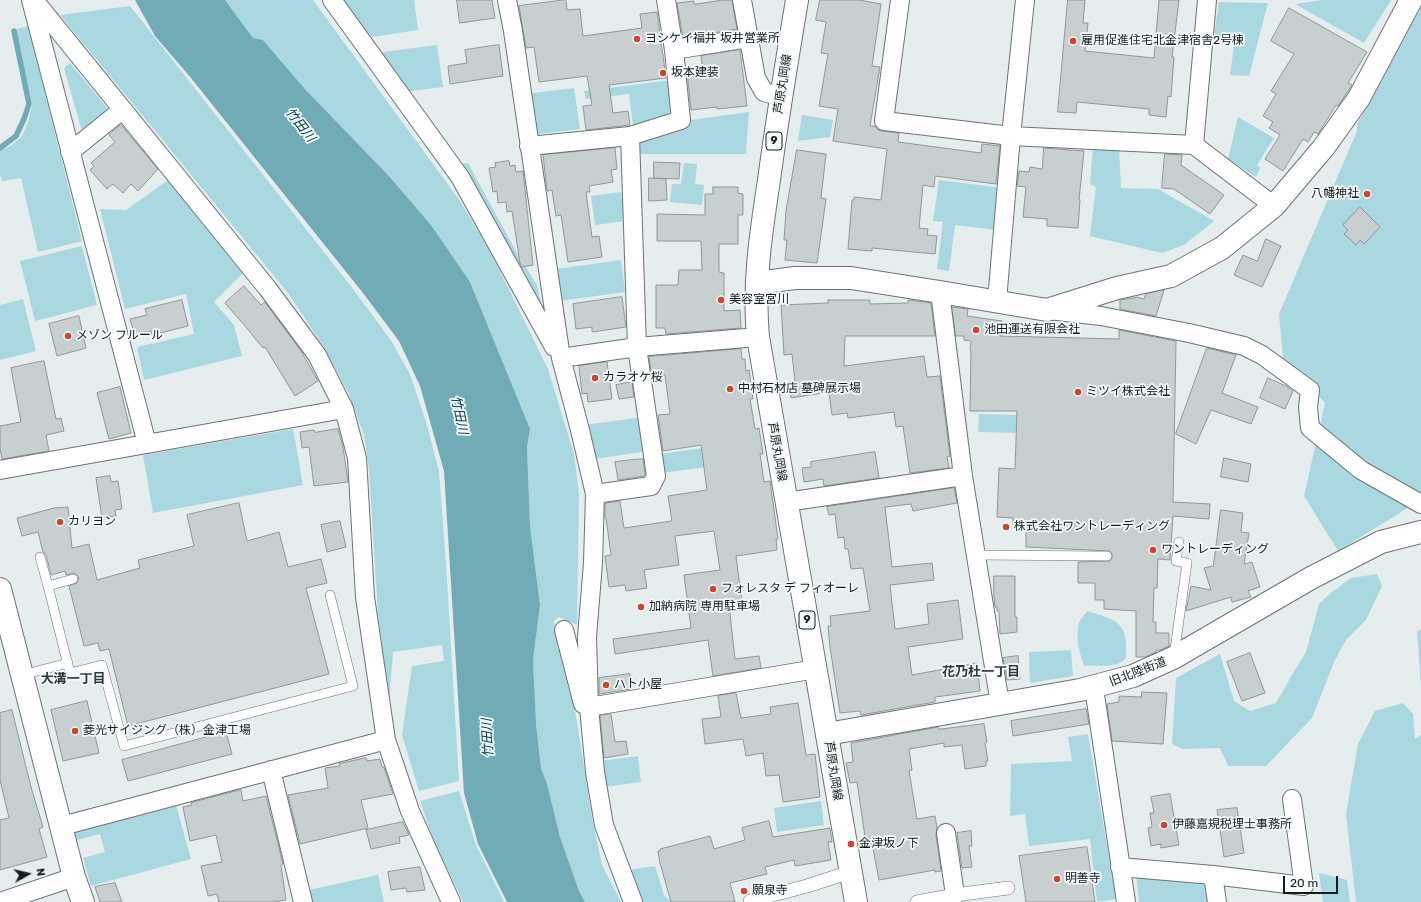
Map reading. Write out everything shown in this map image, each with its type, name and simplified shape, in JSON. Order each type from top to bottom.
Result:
[{"type":"street","points":[[30,0],[147,444]]},
{"type":"street","points":[[34,0],[268,288],[317,355],[344,409],[357,458],[365,597],[386,740],[410,811],[451,902]]},
{"type":"street","points":[[332,0],[460,177],[561,358]]},
{"type":"street","points":[[507,0],[513,31],[561,358],[595,494],[593,563],[587,637],[589,707],[595,772],[604,825],[633,902]]},
{"type":"street","points":[[529,146],[630,136],[682,120],[674,50],[666,0]]},
{"type":"street","points":[[742,0],[756,78],[764,92],[781,97]]},
{"type":"street","name":"芦原丸岡線","points":[[797,0],[781,97],[759,251],[756,316],[758,337],[786,502],[856,902]]},
{"type":"street","points":[[900,0],[884,121],[1011,136],[1194,145],[1274,206]]},
{"type":"street","points":[[997,301],[1011,136],[1025,0]]},
{"type":"street","points":[[1194,145],[1207,0]]},
{"type":"street","points":[[1047,310],[1117,288],[1170,276],[1222,248],[1274,206],[1324,147],[1359,98],[1411,0]]},
{"type":"street","points":[[674,50],[748,38]]},
{"type":"street","points":[[70,152],[122,110]]},
{"type":"street","points":[[595,494],[651,486],[656,476],[637,347],[630,136]]},
{"type":"street","points":[[757,283],[795,278],[850,278],[1047,310],[1101,316],[1189,333],[1244,346],[1262,355],[1310,390],[1308,407],[1310,428],[1361,470],[1421,504]]},
{"type":"street","points":[[940,292],[963,476],[1000,704]]},
{"type":"street","points":[[561,358],[637,347],[758,337]]},
{"type":"street","points":[[0,470],[344,409]]},
{"type":"street","points":[[786,502],[963,476]]},
{"type":"street","name":"旧北陸街道","points":[[827,734],[1094,688],[1133,676],[1173,658],[1311,578],[1381,542],[1421,532]]},
{"type":"street","points":[[0,589],[74,877],[83,902]]},
{"type":"street","points":[[564,630],[583,704],[589,707],[816,669]]},
{"type":"street","points":[[1094,688],[1126,902]]},
{"type":"street","points":[[62,826],[386,740]]},
{"type":"street","points":[[271,770],[303,902]]},
{"type":"street","points":[[1120,867],[1304,886],[1292,799]]},
{"type":"street","points":[[946,833],[955,895]]},
{"type":"street","points":[[750,901],[807,886],[850,872]]},
{"type":"street","points":[[1213,876],[1217,902]]},
{"type":"street","points":[[0,902],[74,877]]},
{"type":"street","points":[[917,902],[1008,888]]},
{"type":"lane","points":[[1173,658],[1187,563],[1176,561],[1179,542]]},
{"type":"lane","points":[[976,555],[1107,556]]},
{"type":"lane","points":[[40,557],[70,673],[102,665],[124,746],[353,686],[330,595]]},
{"type":"lane","points":[[48,586],[74,579]]},
{"type":"lane","points":[[22,674],[68,663]]},
{"type":"shaded area","points":[[225,0],[313,0],[460,201],[490,251],[548,369],[574,454],[579,494],[577,625],[559,617],[554,621],[576,716],[592,818],[602,865],[621,902],[585,902],[579,891],[560,837],[547,784],[541,768],[536,724],[533,660],[540,605],[530,526],[527,447],[530,429],[470,282],[431,225],[388,175],[304,88],[263,40],[253,38]]},
{"type":"shaded area","points":[[339,0],[414,0],[418,30],[366,38]]},
{"type":"shaded area","points":[[1322,0],[1391,0],[1364,43],[1295,4]]},
{"type":"shaded area","points":[[1219,2],[1268,3],[1249,76],[1230,75],[1235,38],[1214,36]]},
{"type":"shaded area","points":[[1421,4],[1421,510],[1411,506],[1338,551],[1304,496],[1325,403],[1283,358],[1279,314],[1357,131],[1357,124]]},
{"type":"shaded area","points":[[130,6],[353,289],[390,339],[410,374],[426,422],[439,471],[459,781],[419,791],[402,735],[412,666],[444,661],[442,645],[393,652],[389,705],[378,614],[369,469],[364,435],[348,392],[324,347],[288,293],[60,15]]},
{"type":"shaded area","points":[[28,26],[82,241],[38,252],[21,178],[2,181],[0,174],[0,151],[12,145],[21,137],[29,119],[32,105],[16,29]]},
{"type":"shaded area","points":[[437,45],[443,87],[404,92],[375,53]]},
{"type":"shaded area","points":[[70,63],[109,110],[82,131],[64,68]]},
{"type":"shaded area","points":[[672,80],[675,106],[665,116],[657,121],[633,125],[629,94],[586,99],[584,91]]},
{"type":"shaded area","points":[[574,88],[580,129],[539,134],[531,130],[526,94]]},
{"type":"shaded area","points":[[749,112],[746,154],[638,154],[639,139],[691,120]]},
{"type":"shaded area","points":[[802,115],[833,120],[830,137],[798,141]]},
{"type":"shaded area","points":[[1238,117],[1274,138],[1257,165],[1260,168],[1256,177],[1228,159]]},
{"type":"shaded area","points":[[1093,146],[1119,148],[1121,188],[1158,189],[1214,221],[1184,245],[1162,253],[1090,236],[1096,187],[1090,184]]},
{"type":"shaded area","points":[[468,163],[518,255],[537,285],[542,308],[485,203],[460,164]]},
{"type":"shaded area","points":[[684,163],[697,164],[695,184],[704,185],[702,205],[670,202],[672,184],[681,184]]},
{"type":"shaded area","points":[[171,178],[244,272],[214,302],[234,325],[242,356],[144,380],[137,347],[194,334],[186,294],[125,309],[100,209],[126,210]]},
{"type":"shaded area","points":[[939,180],[1003,188],[998,230],[955,225],[949,271],[937,269],[943,222],[933,221]]},
{"type":"shaded area","points":[[621,192],[625,221],[595,225],[591,196]]},
{"type":"shaded area","points":[[82,246],[97,305],[35,321],[20,261]]},
{"type":"shaded area","points":[[621,260],[625,292],[560,301],[556,269]]},
{"type":"shaded area","points":[[23,299],[36,351],[0,360],[0,305]]},
{"type":"shaded area","points":[[979,414],[1022,415],[1021,433],[978,432]]},
{"type":"shaded area","points":[[643,417],[648,451],[594,459],[585,425]]},
{"type":"shaded area","points":[[293,429],[303,485],[153,513],[143,455]]},
{"type":"shaded area","points":[[710,447],[713,466],[662,473],[660,454]]},
{"type":"shaded area","points":[[1377,574],[1382,586],[1366,620],[1346,640],[1334,662],[1312,718],[1266,766],[1228,766],[1220,748],[1183,749],[1172,744],[1176,678],[1220,654],[1234,701],[1250,711],[1276,703],[1306,652],[1319,604],[1351,578]]},
{"type":"shaded area","points":[[1087,611],[1114,621],[1123,630],[1126,646],[1126,658],[1121,662],[1106,666],[1084,666],[1079,647],[1078,625]]},
{"type":"shaded area","points":[[1421,629],[1421,686],[1417,631]]},
{"type":"shaded area","points":[[1071,650],[1073,676],[1030,683],[1029,652]]},
{"type":"shaded area","points":[[1403,703],[1413,714],[1415,739],[1421,735],[1421,902],[1356,902],[1346,814],[1358,744],[1375,711]]},
{"type":"shaded area","points":[[1088,734],[1116,899],[1097,902],[1090,839],[1029,846],[1025,814],[1010,816],[1011,764],[1072,761],[1068,737]]},
{"type":"shaded area","points":[[638,756],[641,782],[603,787],[600,761]]},
{"type":"shaded area","points":[[459,791],[476,845],[504,902],[463,902],[434,842],[420,801]]},
{"type":"shaded area","points":[[821,801],[824,825],[777,832],[774,808]]},
{"type":"shaded area","points":[[176,805],[191,859],[91,886],[83,858],[105,852],[100,834],[77,840],[75,833]]},
{"type":"shaded area","points":[[655,866],[664,895],[671,902],[643,902],[628,870]]},
{"type":"shaded area","points":[[1136,873],[1209,881],[1212,902],[1139,902]]},
{"type":"shaded area","points":[[1319,873],[1347,880],[1350,902],[1323,902]]},
{"type":"shaded area","points":[[378,875],[384,902],[312,902],[309,890]]},
{"type":"water","name":"竹田川","points":[[135,0],[225,0],[253,38],[263,40],[304,88],[388,175],[431,225],[470,282],[530,429],[527,447],[530,526],[540,605],[533,660],[536,724],[541,768],[547,784],[560,837],[579,891],[585,902],[507,902],[478,844],[464,793],[444,471],[420,386],[399,341],[363,293],[191,78],[155,36]]},
{"type":"building","points":[[457,0],[492,0],[495,18],[460,23]]},
{"type":"building","points":[[566,0],[567,10],[580,9],[583,36],[642,28],[640,14],[657,12],[666,78],[609,85],[613,113],[628,111],[630,125],[586,130],[583,106],[592,105],[587,76],[539,82],[534,47],[526,48],[519,6]]},
{"type":"building","points":[[732,0],[737,29],[683,38],[677,3],[694,1],[694,4]]},
{"type":"building","points":[[820,0],[859,0],[881,4],[872,66],[880,67],[870,126],[875,126],[878,130],[882,131],[899,133],[898,142],[981,153],[982,144],[1000,146],[996,184],[935,176],[934,187],[923,185],[919,228],[928,229],[927,235],[937,236],[935,254],[872,248],[872,251],[848,249],[852,200],[854,200],[854,197],[881,200],[887,149],[833,141],[838,109],[819,106],[828,54],[821,53],[826,22],[816,20]]},
{"type":"building","points":[[1068,0],[1085,0],[1083,23],[1088,23],[1085,51],[1154,58],[1159,0],[1179,0],[1172,57],[1174,57],[1171,97],[1168,96],[1166,117],[1149,115],[1149,109],[1077,102],[1076,113],[1058,112]]},
{"type":"building","points":[[1289,8],[1367,52],[1348,83],[1352,85],[1338,106],[1336,105],[1318,134],[1314,132],[1308,142],[1303,139],[1283,171],[1265,159],[1280,135],[1269,128],[1273,122],[1263,116],[1276,94],[1271,91],[1294,54],[1271,41]]},
{"type":"building","points":[[499,45],[503,76],[450,84],[448,66],[467,63],[465,50]]},
{"type":"building","points":[[740,50],[747,106],[691,110],[687,72],[703,70],[701,56]]},
{"type":"building","points":[[121,125],[158,169],[138,191],[131,184],[123,193],[113,184],[107,189],[90,170],[94,166],[91,163],[115,142],[109,135]]},
{"type":"building","points":[[615,148],[617,169],[611,170],[613,182],[589,186],[590,192],[586,192],[592,237],[599,236],[602,257],[568,262],[561,215],[556,216],[552,190],[547,191],[543,155]]},
{"type":"building","points":[[1044,148],[1084,151],[1078,228],[1047,226],[1047,219],[1023,217],[1026,187],[1017,186],[1019,171],[1029,172],[1030,167],[1042,169]]},
{"type":"building","points":[[797,150],[826,154],[821,198],[826,199],[817,263],[785,260],[787,240],[784,240],[786,211]]},
{"type":"building","points":[[1165,154],[1182,155],[1181,165],[1224,195],[1210,214],[1174,189],[1162,188]]},
{"type":"building","points":[[509,161],[510,166],[515,165],[516,172],[523,171],[533,265],[522,267],[520,263],[512,211],[507,212],[506,202],[498,203],[497,191],[493,192],[489,168],[496,167],[495,163]]},
{"type":"building","points":[[654,162],[680,163],[679,179],[654,178]]},
{"type":"building","points":[[649,178],[666,179],[667,200],[649,201]]},
{"type":"building","points":[[713,187],[738,187],[738,193],[743,194],[743,215],[738,215],[738,244],[719,244],[719,272],[724,273],[724,311],[740,310],[741,328],[666,334],[665,328],[656,328],[656,285],[678,285],[679,270],[702,270],[701,241],[657,241],[657,214],[705,215],[705,194],[713,194]]},
{"type":"building","points":[[1360,207],[1380,227],[1364,244],[1360,240],[1356,245],[1344,234],[1348,230],[1343,225]]},
{"type":"building","points":[[1266,239],[1281,246],[1262,287],[1234,275],[1243,255],[1257,261]]},
{"type":"building","points":[[244,286],[261,305],[265,302],[301,351],[318,381],[295,396],[265,347],[263,348],[225,303]]},
{"type":"building","points":[[1164,290],[1156,316],[1120,309],[1120,300],[1136,297],[1144,299],[1146,294]]},
{"type":"building","points":[[622,297],[626,327],[592,332],[592,327],[576,329],[573,304]]},
{"type":"building","points":[[182,300],[188,326],[152,335],[151,331],[135,336],[130,319],[147,315],[145,309]]},
{"type":"building","points":[[828,300],[870,300],[870,304],[908,303],[908,300],[931,303],[935,336],[845,336],[844,366],[924,356],[927,377],[940,376],[950,456],[947,457],[949,468],[910,473],[903,426],[896,427],[894,412],[848,418],[847,413],[832,415],[829,392],[791,398],[789,382],[795,381],[792,354],[784,355],[781,305],[828,303]]},
{"type":"building","points":[[952,307],[968,309],[967,316],[1002,321],[1000,336],[1119,339],[1119,330],[1176,341],[1173,502],[1210,504],[1209,519],[1173,516],[1170,560],[1158,559],[1157,588],[1154,588],[1153,622],[1156,622],[1156,633],[1169,633],[1169,646],[1156,650],[1156,652],[1145,657],[1136,657],[1136,611],[1104,609],[1104,600],[1095,600],[1095,583],[1078,583],[1078,562],[1110,561],[1113,556],[1110,551],[1026,547],[1026,526],[1013,525],[1013,518],[997,517],[999,468],[1015,469],[1017,411],[970,411],[971,341],[964,340],[964,336],[956,336]]},
{"type":"building","name":"メゾン フルール","points":[[79,316],[86,348],[57,356],[49,324]]},
{"type":"building","points":[[1207,348],[1236,355],[1222,393],[1258,407],[1251,424],[1211,410],[1196,444],[1176,434]]},
{"type":"building","points":[[741,349],[742,359],[745,359],[746,371],[749,370],[753,399],[750,399],[755,429],[759,428],[763,454],[760,454],[764,482],[770,481],[778,539],[776,539],[777,550],[736,556],[742,603],[729,605],[735,659],[759,656],[761,668],[713,676],[708,640],[615,654],[613,639],[691,628],[684,575],[720,570],[714,531],[675,536],[679,565],[644,570],[647,588],[626,591],[625,585],[609,587],[605,556],[611,555],[605,518],[605,503],[620,501],[624,528],[672,521],[668,496],[707,490],[701,445],[663,451],[658,415],[670,414],[665,375],[652,376],[649,357]]},
{"type":"building","points":[[44,361],[56,419],[61,418],[64,431],[46,435],[49,451],[2,459],[0,448],[0,426],[21,422],[11,368]]},
{"type":"building","name":"カラオケ桜","points":[[607,362],[612,399],[588,402],[587,393],[582,394],[579,366]]},
{"type":"building","points":[[1268,378],[1286,386],[1293,391],[1285,409],[1260,398]]},
{"type":"building","points":[[632,382],[634,397],[619,399],[616,385]]},
{"type":"building","points":[[120,387],[131,433],[109,439],[97,393]]},
{"type":"building","points":[[338,429],[343,447],[348,482],[314,486],[309,447],[302,448],[300,432]]},
{"type":"building","points":[[875,452],[879,478],[824,486],[823,479],[804,482],[802,468],[811,467],[811,462]]},
{"type":"building","points":[[1224,458],[1251,464],[1248,482],[1221,477]]},
{"type":"building","points":[[643,459],[644,476],[618,480],[615,462]]},
{"type":"building","points":[[110,476],[111,482],[118,481],[122,509],[115,510],[116,516],[102,518],[96,478]]},
{"type":"building","points":[[954,488],[957,503],[913,511],[911,504],[885,507],[892,567],[932,563],[934,580],[890,585],[895,629],[929,624],[927,604],[958,600],[963,639],[908,647],[912,675],[977,663],[980,691],[935,697],[935,702],[861,715],[860,711],[840,713],[830,647],[828,626],[831,626],[830,616],[870,611],[863,568],[851,569],[848,549],[845,549],[844,537],[838,538],[835,514],[829,515],[827,507]]},
{"type":"building","points":[[239,503],[247,541],[279,532],[288,567],[321,559],[327,583],[306,588],[329,674],[128,726],[109,649],[100,651],[98,643],[84,646],[69,586],[77,583],[79,577],[74,573],[66,575],[65,571],[51,575],[38,532],[22,536],[17,518],[54,508],[68,507],[72,548],[89,544],[97,580],[140,568],[138,560],[194,546],[187,515]]},
{"type":"building","points":[[1221,510],[1243,513],[1241,532],[1249,533],[1244,564],[1252,562],[1260,587],[1248,591],[1251,597],[1232,602],[1231,597],[1186,611],[1191,586],[1211,590],[1204,568],[1213,566]]},
{"type":"building","points":[[340,521],[346,547],[327,552],[321,525]]},
{"type":"building","points":[[994,576],[1015,576],[1015,617],[1017,617],[1017,632],[1000,634],[999,611],[997,611],[997,607],[995,607],[994,598]]},
{"type":"building","points":[[1250,653],[1265,693],[1242,701],[1227,662]]},
{"type":"building","points":[[1018,656],[1020,679],[1007,680],[1003,658]]},
{"type":"building","points":[[630,674],[632,689],[599,694],[599,678]]},
{"type":"building","points":[[1142,692],[1167,693],[1163,744],[1112,741],[1107,704],[1119,702],[1119,696],[1141,697]]},
{"type":"building","points":[[736,693],[741,718],[771,714],[770,707],[798,703],[806,755],[815,754],[820,797],[783,802],[779,775],[766,776],[763,753],[746,756],[743,739],[705,744],[702,719],[721,717],[718,696]]},
{"type":"building","name":"菱光サイジング（株）金津工場","points":[[87,701],[99,753],[63,761],[51,710]]},
{"type":"building","points":[[1086,709],[1089,724],[1013,736],[1011,721]]},
{"type":"building","points":[[12,710],[31,787],[43,827],[39,829],[47,857],[0,870],[0,820],[9,818],[0,780],[0,713]]},
{"type":"building","points":[[611,714],[615,742],[626,741],[628,754],[604,758],[600,716]]},
{"type":"building","points":[[984,724],[988,761],[986,761],[986,766],[965,769],[962,745],[944,747],[944,743],[909,749],[912,770],[909,771],[917,819],[935,816],[941,871],[935,872],[935,870],[879,880],[872,843],[866,844],[857,782],[850,783],[846,763],[853,762],[851,743],[938,727],[939,729]]},
{"type":"building","points":[[226,732],[232,754],[128,781],[122,760]]},
{"type":"building","points":[[366,758],[367,761],[380,759],[393,794],[361,800],[368,828],[300,844],[288,795],[328,788],[325,768],[340,766],[339,763]]},
{"type":"building","points":[[241,790],[243,801],[266,796],[283,864],[281,865],[286,900],[272,902],[219,902],[217,894],[208,896],[201,866],[222,862],[216,835],[190,841],[183,807],[192,805],[191,803]]},
{"type":"building","points":[[1170,794],[1179,845],[1161,848],[1161,844],[1151,846],[1148,828],[1152,827],[1150,813],[1154,813],[1151,797]]},
{"type":"building","points":[[1237,808],[1244,853],[1224,857],[1217,810]]},
{"type":"building","points":[[769,821],[773,837],[830,828],[832,842],[828,842],[831,860],[795,866],[794,860],[765,867],[767,874],[730,883],[735,902],[671,902],[660,863],[658,851],[660,851],[660,849],[710,836],[714,849],[745,840],[742,828]]},
{"type":"building","points":[[403,822],[409,835],[399,837],[400,843],[371,849],[366,830]]},
{"type":"building","points":[[971,831],[972,846],[969,846],[972,867],[962,868],[957,833]]},
{"type":"building","name":"明善寺","points":[[1087,847],[1095,902],[1026,902],[1019,856]]},
{"type":"building","points":[[420,867],[425,890],[407,892],[406,888],[391,890],[388,872]]},
{"type":"building","points":[[115,883],[122,902],[100,902],[95,887]]},
{"type":"waterway","points":[[0,148],[16,136],[29,104],[14,31]]},
{"type":"place","name":"ヨシケイ福井 坂井営業所","points":[[637,39]]},
{"type":"place","name":"雇用促進住宅北金津宿舎2号棟","points":[[1073,41]]},
{"type":"place","name":"坂本建装","points":[[663,73]]},
{"type":"place","name":"八幡神社","points":[[1367,194]]},
{"type":"place","name":"美容室宮川","points":[[721,300]]},
{"type":"place","name":"池田運送有限会社","points":[[976,330]]},
{"type":"place","name":"メゾン フルール","points":[[68,336]]},
{"type":"place","name":"カラオケ桜","points":[[595,378]]},
{"type":"place","name":"中村石材店 墓碑展示場","points":[[730,389]]},
{"type":"place","name":"ミツイ株式会社","points":[[1078,392]]},
{"type":"place","name":"カリヨン","points":[[60,522]]},
{"type":"place","name":"株式会社ワントレーディング","points":[[1006,527]]},
{"type":"place","name":"ワントレーディング","points":[[1153,550]]},
{"type":"place","name":"フォレスタ デ フィオーレ","points":[[713,589]]},
{"type":"place","name":"加納病院 専用駐車場","points":[[641,607]]},
{"type":"place","name":"ハト小屋","points":[[606,685]]},
{"type":"place","name":"菱光サイジング（株）金津工場","points":[[75,731]]},
{"type":"place","name":"伊藤嘉規税理士事務所","points":[[1164,825]]},
{"type":"place","name":"金津坂ノ下","points":[[851,844]]},
{"type":"place","name":"明善寺","points":[[1057,879]]},
{"type":"place","name":"願泉寺","points":[[744,891]]},
{"type":"district","name":"花乃杜一丁目","points":[[981,672]]},
{"type":"district","name":"大溝一丁目","points":[[73,679]]}]
